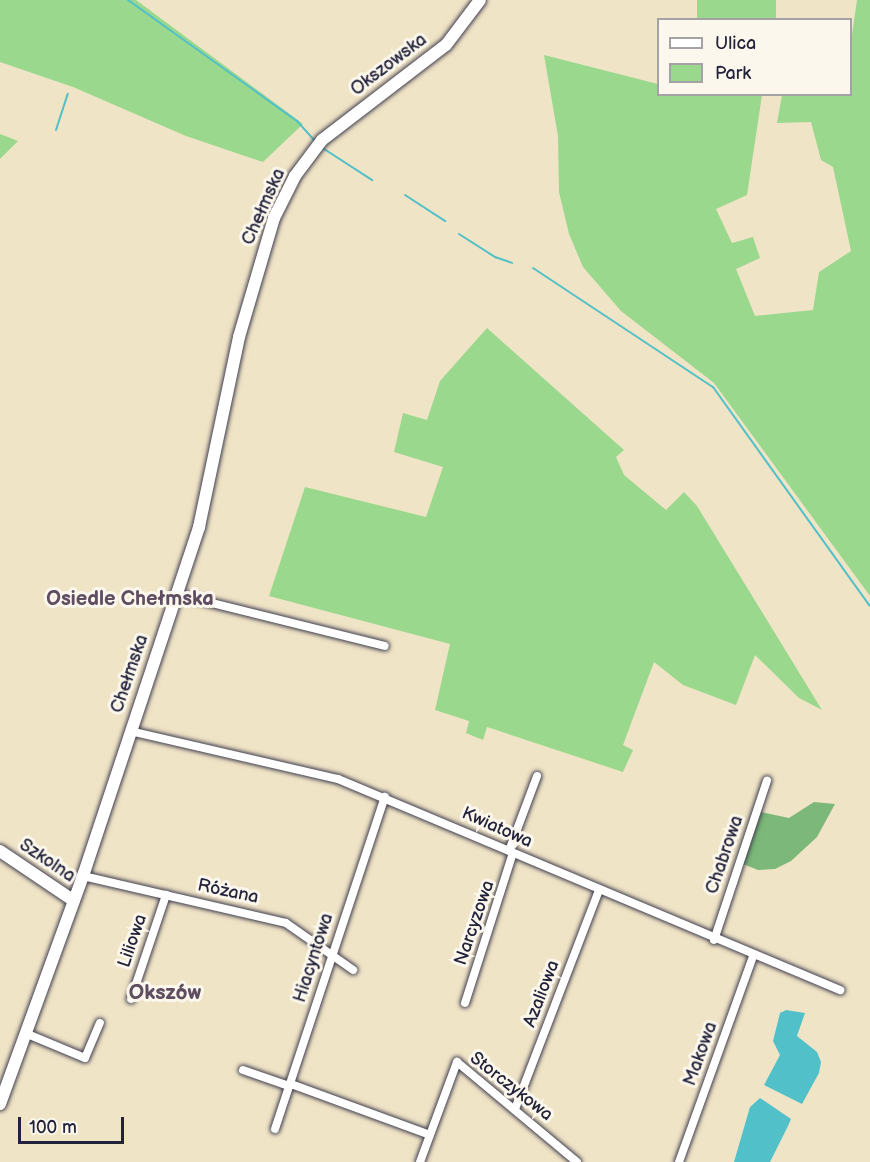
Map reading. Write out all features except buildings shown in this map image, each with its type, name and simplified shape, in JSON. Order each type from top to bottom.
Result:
[{"type":"main road","name":"Okszowska","points":[[312,152],[322,140],[446,45],[480,0]]},
{"type":"main road","name":"Chełmska","points":[[0,1104],[83,876],[201,518],[240,337],[261,256],[274,218],[312,152]]},
{"type":"main road","name":"Szkolna","points":[[0,851],[74,901]]},
{"type":"street","points":[[176,594],[385,646]]},
{"type":"street","name":"Kwiatowa","points":[[130,730],[338,779],[385,797],[753,957],[840,990]]},
{"type":"street","name":"Narcyzowa","points":[[465,1003],[511,852],[537,776]]},
{"type":"street","name":"Chabrowa","points":[[714,940],[767,782]]},
{"type":"street","name":"Hiacyntowa","points":[[275,1129],[385,797]]},
{"type":"street","name":"Różana","points":[[83,876],[286,923],[332,953],[353,970]]},
{"type":"street","name":"Azaliowa","points":[[515,1109],[599,890]]},
{"type":"street","name":"Liliowa","points":[[131,999],[166,895]]},
{"type":"street","name":"Makowa","points":[[679,1162],[753,957]]},
{"type":"street","points":[[25,1033],[85,1058],[100,1023]]},
{"type":"street","name":"Storczykowa","points":[[428,1134],[457,1062],[577,1162]]},
{"type":"street","points":[[243,1070],[428,1134],[420,1162]]},
{"type":"green space","points":[[0,0],[136,0],[303,124],[263,162],[186,136],[73,87],[0,62]]},
{"type":"green space","points":[[697,0],[776,0],[776,18],[697,18]]},
{"type":"green space","points":[[857,0],[870,0],[870,596],[714,383],[621,311],[583,267],[569,234],[559,192],[558,136],[544,55],[657,84],[657,96],[762,96],[747,195],[716,209],[732,243],[753,237],[760,258],[736,269],[755,316],[813,310],[819,272],[851,251],[833,167],[821,160],[811,122],[777,123],[782,96],[852,96],[852,35]]},
{"type":"green space","points":[[0,134],[18,141],[0,159]]},
{"type":"green space","points":[[487,328],[624,450],[616,457],[624,475],[666,510],[684,492],[697,506],[822,710],[799,698],[755,655],[736,705],[683,685],[654,662],[623,745],[633,750],[623,772],[487,727],[483,740],[466,733],[469,721],[435,710],[450,644],[269,596],[305,487],[426,517],[443,467],[394,452],[403,413],[427,420],[440,381]]},
{"type":"green space","points":[[814,802],[835,804],[817,837],[791,861],[775,869],[758,870],[743,864],[761,812],[789,818]]},
{"type":"water","points":[[786,1010],[805,1013],[797,1036],[817,1052],[821,1062],[819,1073],[802,1104],[764,1085],[780,1055],[773,1041],[780,1013]]},
{"type":"water","points":[[760,1098],[791,1119],[770,1162],[734,1162],[750,1107]]},
{"type":"waterway","points":[[128,0],[297,121],[315,141]]},
{"type":"waterway","points":[[56,130],[68,94]]},
{"type":"waterway","points":[[321,147],[372,180]]},
{"type":"waterway","points":[[405,195],[445,221]]},
{"type":"waterway","points":[[459,234],[495,257],[512,263]]},
{"type":"waterway","points":[[533,268],[713,387],[870,606]]},
{"type":"district","name":"Osiedle Chełmska","points":[[130,599]]},
{"type":"district","name":"Okszów","points":[[165,993]]}]
